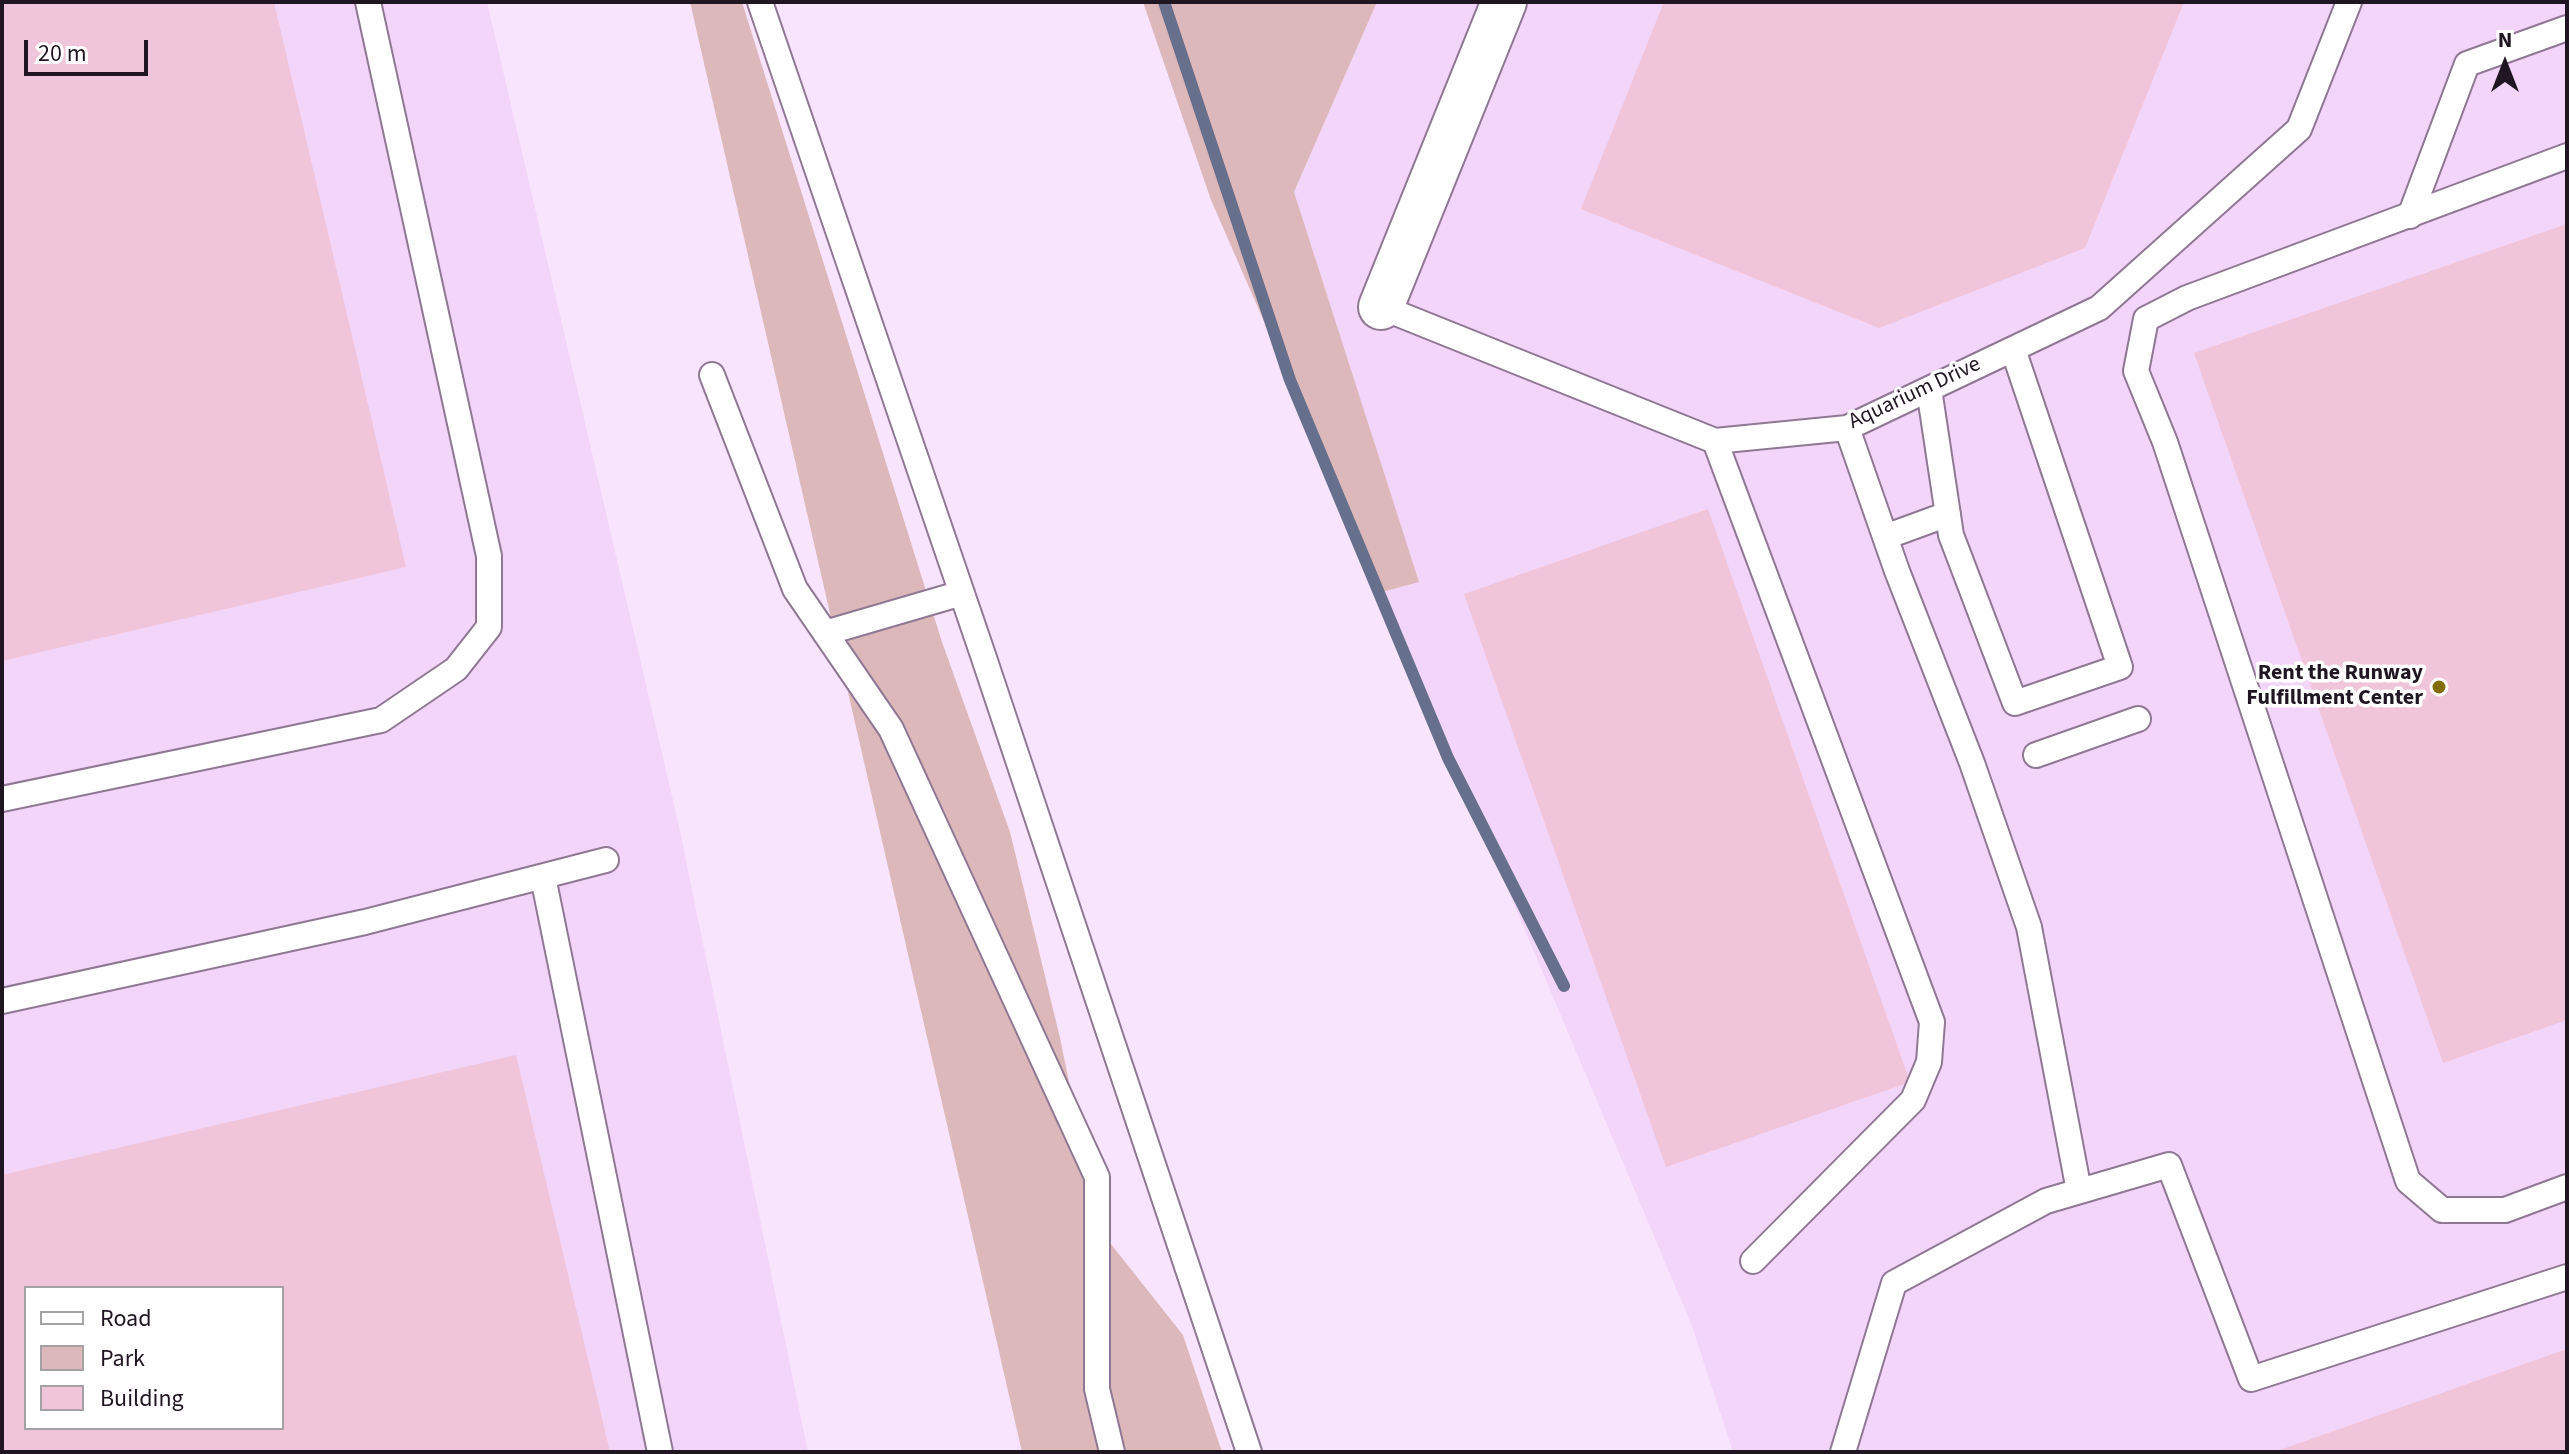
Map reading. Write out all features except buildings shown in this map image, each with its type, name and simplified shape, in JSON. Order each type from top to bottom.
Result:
[{"type":"street","name":"Aquarium Drive","points":[[1381,307],[1504,2]]},
{"type":"lane","points":[[2,799],[381,720],[456,669],[489,627],[489,556],[368,2]]},
{"type":"lane","points":[[760,2],[962,593],[1249,1452]]},
{"type":"lane","name":"Aquarium Drive","points":[[1381,307],[1715,441],[1847,428],[2099,308],[2299,129],[2349,2]]},
{"type":"lane","points":[[2410,216],[2467,64],[2567,28]]},
{"type":"lane","points":[[2567,156],[2187,298],[2146,319],[2136,371],[2165,442],[2408,1181],[2442,1210],[2505,1210],[2567,1187]]},
{"type":"lane","points":[[1929,389],[1951,535],[2015,703],[2120,667],[2013,349]]},
{"type":"lane","points":[[712,375],[795,589],[891,729],[1097,1177],[1097,1389],[1112,1452]]},
{"type":"lane","points":[[1847,428],[1885,537],[1972,763],[2029,927],[2079,1191]]},
{"type":"lane","points":[[1715,441],[1932,1022],[1929,1062],[1913,1100],[1753,1261]]},
{"type":"lane","points":[[1885,537],[1948,514]]},
{"type":"lane","points":[[825,633],[962,593]]},
{"type":"lane","points":[[2036,755],[2138,719]]},
{"type":"lane","points":[[2,1001],[365,922],[606,860]]},
{"type":"lane","points":[[543,877],[660,1452]]},
{"type":"lane","points":[[1843,1452],[1894,1283],[2046,1201],[2169,1165],[2251,1379],[2567,1277]]},
{"type":"shaded area","points":[[2,2],[487,2],[678,822],[808,1452],[2,1452]]},
{"type":"shaded area","points":[[1377,2],[2567,2],[2567,1452],[1733,1452],[1692,1326],[1382,592],[1418,582],[1294,192]]},
{"type":"green space","points":[[690,2],[742,2],[942,642],[1010,832],[1060,1038],[1099,1229],[1183,1335],[1222,1452],[1022,1452]]},
{"type":"green space","points":[[1143,2],[1377,2],[1294,192],[1419,582],[1382,592],[1211,200]]},
{"type":"waterway","points":[[1164,2],[1290,380],[1448,758],[1564,986]]},
{"type":"place","name":"Rent the Runway Fulfillment Center","points":[[2439,687]]}]
